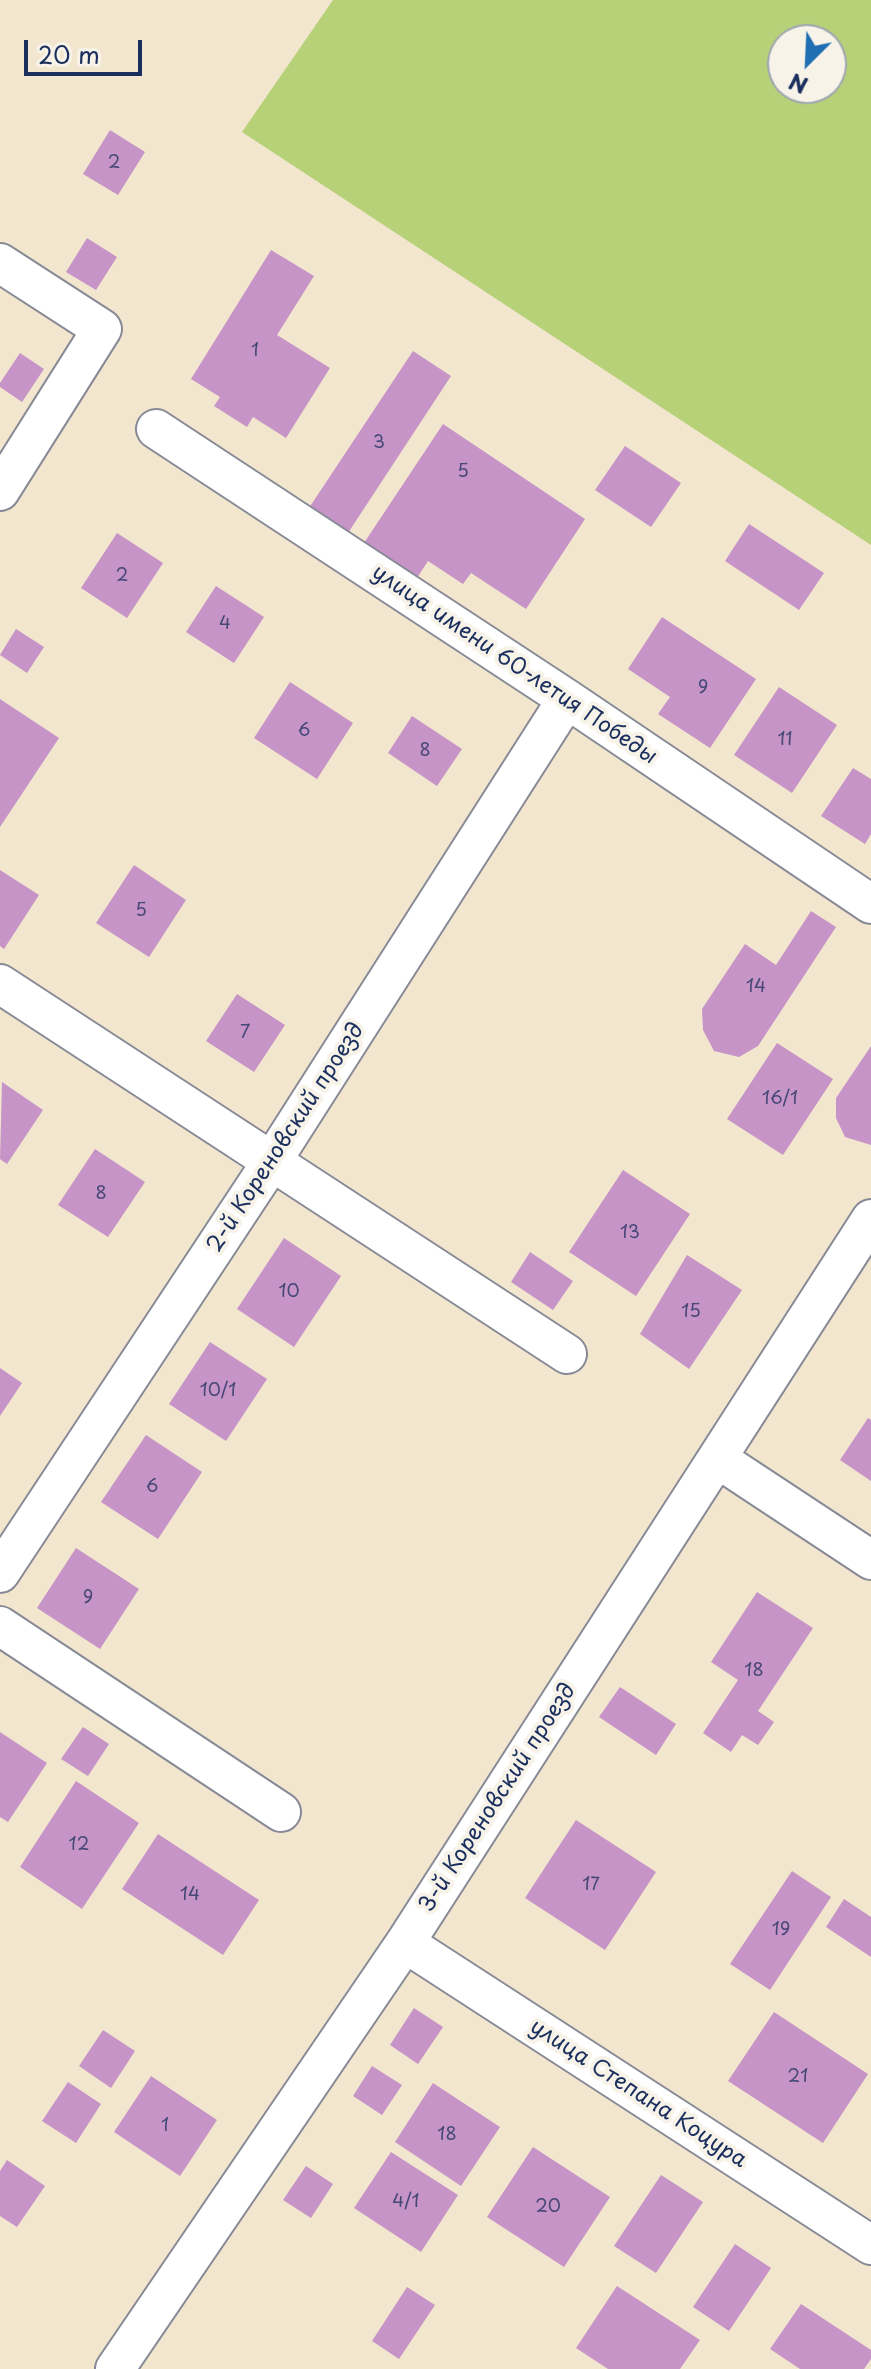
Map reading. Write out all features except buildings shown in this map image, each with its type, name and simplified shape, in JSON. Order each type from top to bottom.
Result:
[{"type":"street","points":[[0,263],[102,329],[0,491]]},
{"type":"street","name":"улица имени 60-летия Победы","points":[[156,429],[567,699],[871,904]]},
{"type":"street","name":"2-й Кореновский проезд","points":[[0,1573],[272,1161],[567,699]]},
{"type":"street","points":[[0,984],[567,1354]]},
{"type":"street","name":"3-й Кореновский проезд","points":[[115,2369],[405,1943],[871,1219]]},
{"type":"street","points":[[718,1459],[871,1560]]},
{"type":"street","points":[[0,1626],[281,1812]]},
{"type":"street","name":"улица Степана Коцура","points":[[405,1943],[871,2245]]},
{"type":"green space","points":[[333,0],[871,0],[871,545],[242,132]]}]
